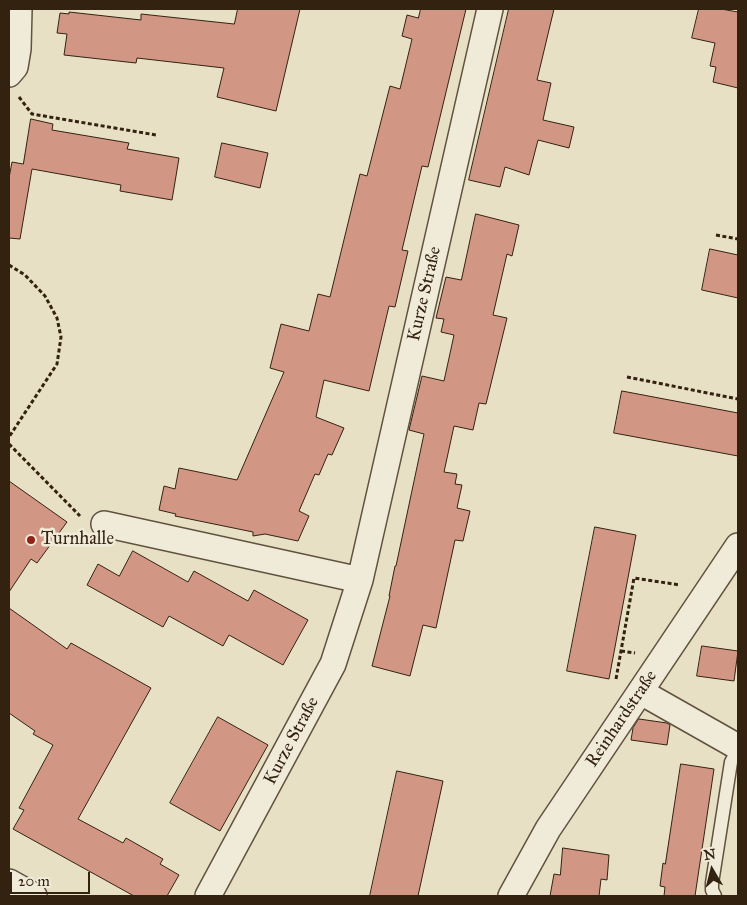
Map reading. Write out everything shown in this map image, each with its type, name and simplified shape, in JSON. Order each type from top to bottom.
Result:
[{"type":"street","points":[[12,82],[18,49],[19,9]]},
{"type":"street","name":"Kurze Straße","points":[[208,896],[333,664],[360,580],[490,9]]},
{"type":"street","points":[[104,524],[360,580]]},
{"type":"street","name":"Reinhardstraße","points":[[511,896],[548,828],[738,546]]},
{"type":"street","points":[[641,692],[738,748]]},
{"type":"street","points":[[9,882],[34,896]]},
{"type":"lane","points":[[715,896],[712,890],[712,882],[731,762],[738,748]]},
{"type":"path","points":[[12,82],[32,114],[156,136]]},
{"type":"path","points":[[716,235],[738,239]]},
{"type":"path","points":[[9,265],[25,275],[45,296],[57,318],[60,337],[56,364],[9,437]]},
{"type":"path","points":[[627,377],[738,399]]},
{"type":"path","points":[[9,444],[83,518],[104,524]]},
{"type":"path","points":[[616,680],[634,578],[709,590]]},
{"type":"building","points":[[238,9],[300,9],[276,111],[217,97],[224,68],[137,58],[136,63],[64,55],[67,34],[57,33],[60,13],[69,14],[69,12],[141,20],[141,14],[234,24]]},
{"type":"building","points":[[421,9],[466,9],[428,167],[422,166],[402,250],[408,251],[395,307],[389,306],[369,391],[324,380],[316,417],[344,428],[332,455],[328,454],[319,475],[315,474],[299,511],[309,516],[298,541],[265,534],[253,536],[253,532],[175,516],[176,514],[159,510],[164,486],[175,489],[179,468],[237,480],[284,372],[270,368],[281,324],[309,331],[318,294],[330,297],[360,174],[367,176],[390,86],[400,89],[412,39],[402,36],[407,15],[418,18]]},
{"type":"building","points":[[509,9],[554,9],[537,80],[551,83],[543,120],[574,127],[569,148],[538,140],[529,175],[505,167],[500,187],[469,180]]},
{"type":"building","points":[[699,9],[721,9],[738,12],[738,88],[713,82],[716,67],[710,66],[715,43],[692,38]]},
{"type":"building","points":[[31,119],[53,124],[52,130],[129,143],[127,149],[179,158],[172,200],[120,191],[121,185],[32,169],[20,239],[9,238],[9,178],[12,162],[23,164]]},
{"type":"building","points":[[222,143],[268,153],[260,188],[215,177]]},
{"type":"building","points":[[476,214],[519,225],[512,256],[507,254],[493,315],[507,318],[486,404],[479,403],[473,430],[454,426],[444,472],[457,474],[455,484],[462,485],[457,508],[470,511],[463,541],[455,540],[436,628],[423,625],[410,676],[372,666],[390,596],[424,434],[409,430],[422,376],[444,381],[454,335],[441,332],[444,319],[436,318],[446,277],[461,280]]},
{"type":"building","points":[[710,249],[738,255],[738,298],[702,290]]},
{"type":"building","points":[[622,391],[738,413],[738,456],[614,433]]},
{"type":"building","name":"Turnhalle","points":[[9,481],[67,522],[37,563],[31,559],[9,592]]},
{"type":"building","points":[[595,527],[636,535],[609,679],[567,671]]},
{"type":"building","points":[[133,551],[188,582],[194,571],[248,601],[254,590],[308,620],[283,665],[229,635],[223,646],[169,616],[163,627],[87,585],[98,564],[119,576]]},
{"type":"building","points":[[9,608],[67,649],[71,643],[151,688],[78,819],[123,843],[126,838],[163,859],[160,864],[179,875],[167,896],[134,896],[13,829],[24,810],[19,808],[53,745],[33,734],[35,731],[9,713]]},
{"type":"building","points":[[702,646],[738,651],[734,681],[697,676]]},
{"type":"building","points":[[218,717],[268,745],[220,831],[170,803]]},
{"type":"building","points":[[639,719],[670,725],[667,745],[631,740],[633,728]]},
{"type":"building","points":[[681,764],[714,769],[695,896],[664,896],[665,887],[660,886]]},
{"type":"building","points":[[397,771],[443,781],[418,896],[370,896]]},
{"type":"building","points":[[563,848],[609,855],[607,880],[601,879],[599,896],[550,896],[554,874],[560,875]]},
{"type":"place","name":"Turnhalle","points":[[31,540]]}]
